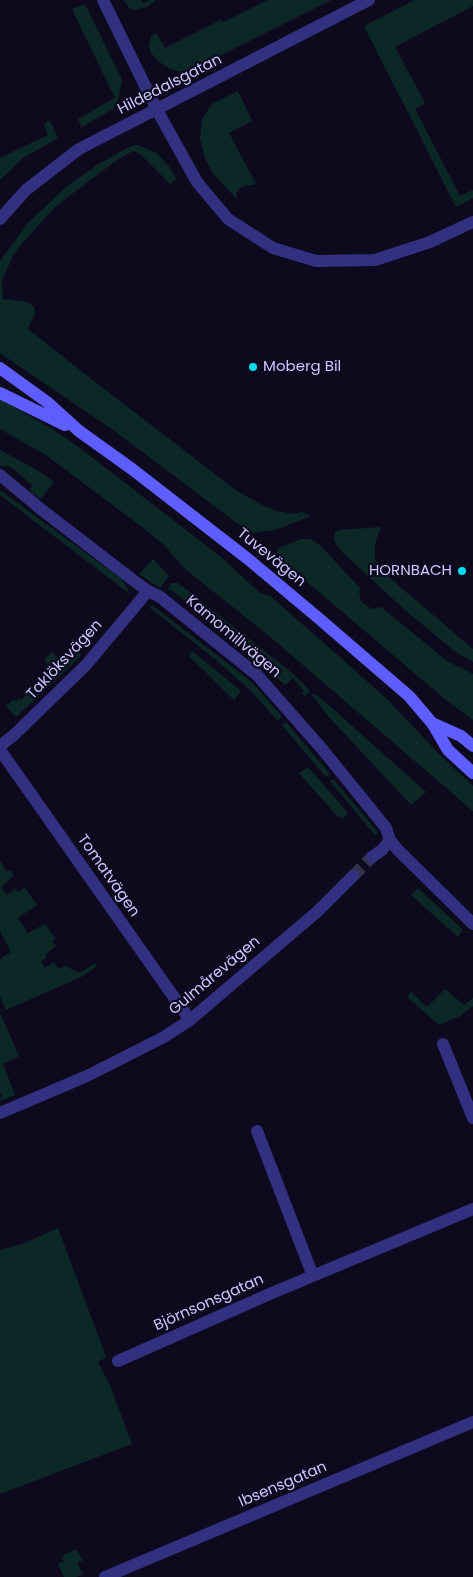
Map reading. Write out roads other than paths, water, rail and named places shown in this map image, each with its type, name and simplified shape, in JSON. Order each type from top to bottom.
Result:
[{"type":"main road","name":"Tuvevägen","points":[[0,368],[47,402],[79,431],[132,469],[275,581],[409,696],[432,723],[448,750],[473,773]]},
{"type":"main road","name":"Tuvevägen","points":[[0,393],[79,431]]},
{"type":"main road","name":"Tuvevägen","points":[[432,723],[460,736],[473,746]]},
{"type":"street","points":[[103,0],[157,110],[197,182],[228,219],[273,248],[316,261],[375,260],[430,242],[473,222]]},
{"type":"street","name":"Hildedalsgatan","points":[[0,219],[26,190],[78,149],[369,0]]},
{"type":"street","name":"Kamomillvägen","points":[[0,475],[42,510],[148,591],[158,596],[256,675],[323,750],[386,828],[390,840],[473,924]]},
{"type":"street","name":"Taklöksvägen","points":[[0,746],[14,735],[86,665],[148,591]]},
{"type":"street","name":"Tomatvägen","points":[[0,750],[190,1020]]},
{"type":"street","points":[[372,858],[390,840]]},
{"type":"street","name":"Gulmårevägen","points":[[0,1113],[87,1076],[164,1037],[190,1020],[318,911],[353,876]]},
{"type":"street","points":[[442,1044],[473,1118]]},
{"type":"street","points":[[257,1131],[313,1276]]},
{"type":"street","name":"Björnsonsgatan","points":[[118,1361],[313,1276],[473,1210]]},
{"type":"street","name":"Ibsensgatan","points":[[105,1577],[473,1422]]},
{"type":"tunnel","points":[[353,876],[372,857]]},
{"type":"place","name":"Moberg Bil","points":[[253,367]]},
{"type":"place","name":"HORNBACH","points":[[462,571]]}]
